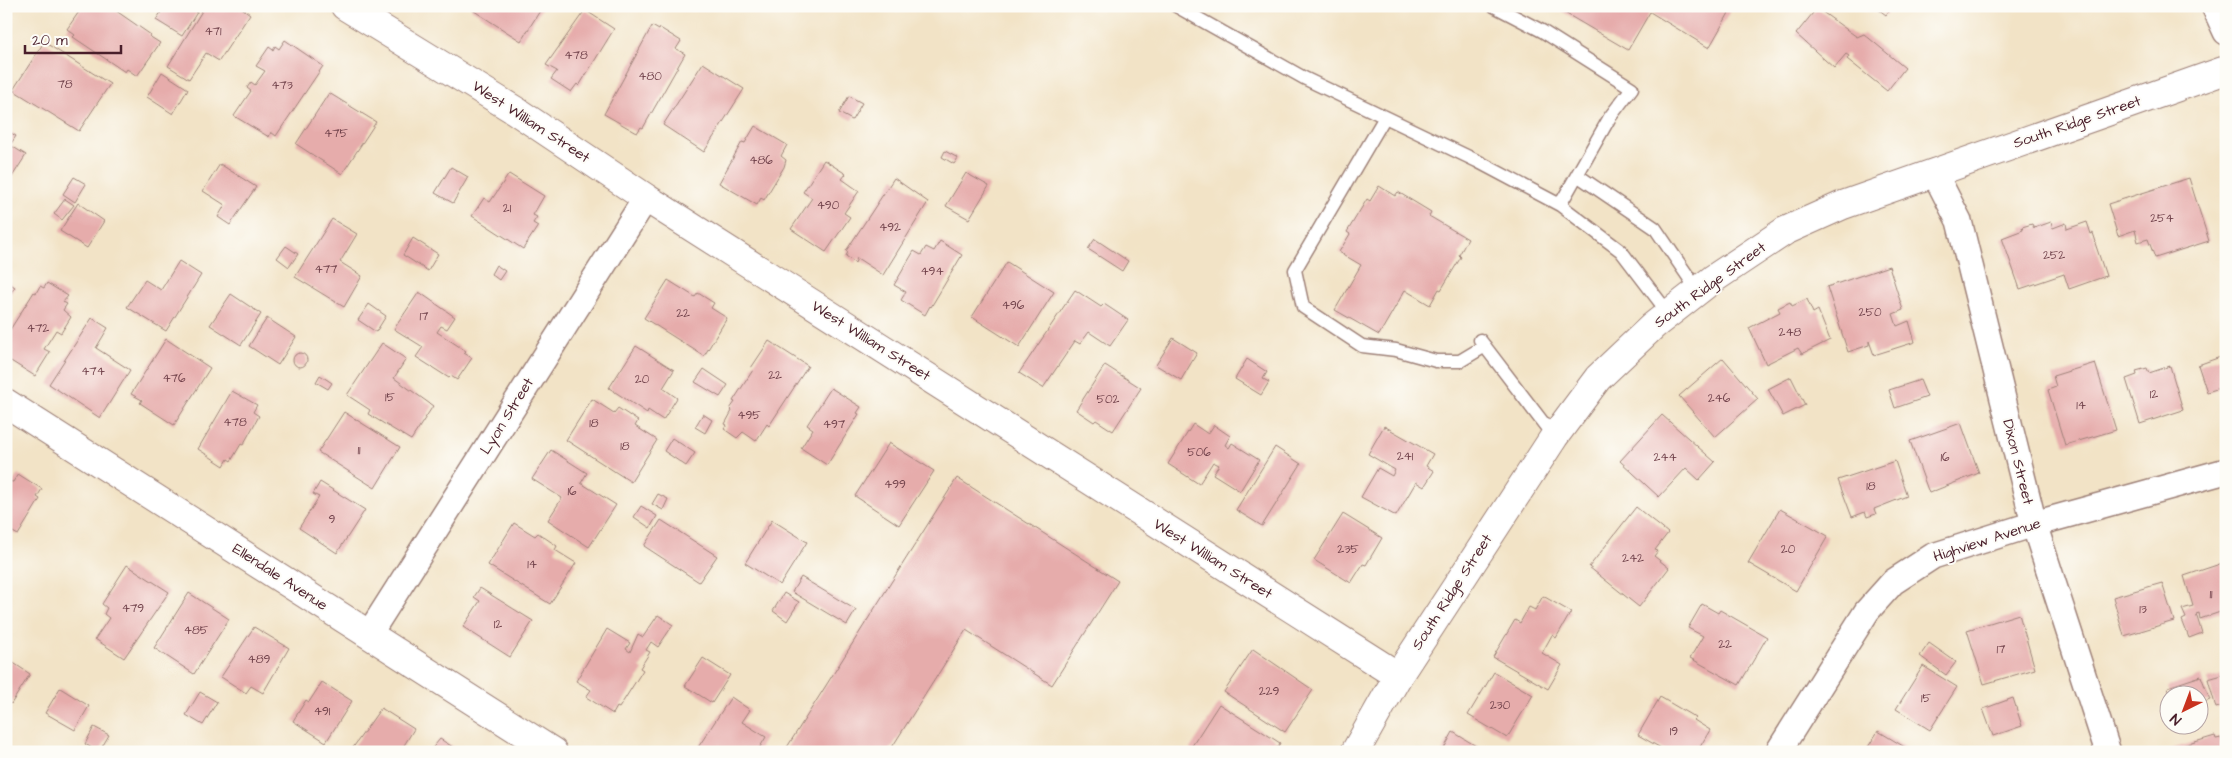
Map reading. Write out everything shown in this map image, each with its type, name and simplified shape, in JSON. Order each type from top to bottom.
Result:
[{"type":"street","name":"West William Street","points":[[346,6],[516,111],[646,198],[1398,676]]},
{"type":"street","points":[[2214,6],[2226,32]]},
{"type":"street","name":"South Ridge Street","points":[[1355,752],[1398,676],[1554,437],[1598,378],[1669,314],[1698,291],[1785,231],[1843,205],[2226,70]]},
{"type":"street","name":"Dixon Street","points":[[1934,172],[1960,221],[2034,524],[2108,752]]},
{"type":"street","name":"Lyon Street","points":[[369,634],[646,198]]},
{"type":"street","name":"Ellendale Avenue","points":[[6,403],[553,752]]},
{"type":"street","name":"Highview Avenue","points":[[1778,752],[1867,611],[1893,582],[1933,556],[2034,524],[2226,471]]},
{"type":"lane","points":[[1176,6],[1304,78],[1477,161],[1560,205],[1621,251],[1669,314]]},
{"type":"lane","points":[[1494,6],[1542,31],[1632,88],[1610,116],[1560,205]]},
{"type":"lane","points":[[1385,117],[1294,270],[1303,307],[1362,346],[1396,350],[1436,362],[1460,361],[1482,343],[1554,437]]},
{"type":"lane","points":[[1577,175],[1655,228],[1698,291]]},
{"type":"building","points":[[83,6],[109,6],[160,43],[137,76],[127,69],[125,72],[73,37],[75,35],[67,29]]},
{"type":"building","points":[[165,6],[201,6],[182,36],[156,20]]},
{"type":"building","points":[[205,6],[239,6],[250,14],[219,61],[206,53],[189,79],[168,66]]},
{"type":"building","points":[[473,6],[543,6],[521,41],[471,9]]},
{"type":"building","points":[[1553,6],[1733,6],[1709,48],[1650,12],[1628,50]]},
{"type":"building","points":[[1874,6],[1893,6],[1886,15]]},
{"type":"building","points":[[1817,8],[1857,37],[1864,34],[1905,68],[1887,91],[1847,59],[1849,56],[1846,54],[1834,68],[1796,34]]},
{"type":"building","points":[[585,10],[614,29],[579,86],[577,84],[571,92],[551,79],[557,71],[546,65]]},
{"type":"building","points":[[652,26],[659,30],[660,28],[681,41],[676,49],[685,54],[643,128],[641,127],[637,133],[604,114]]},
{"type":"building","points":[[285,40],[323,66],[276,136],[271,132],[269,137],[234,116],[251,91],[247,88],[251,82],[255,85],[265,71],[256,66],[269,47],[273,50],[275,46],[279,49]]},
{"type":"building","points":[[44,42],[110,84],[79,131],[13,90]]},
{"type":"building","points":[[703,63],[744,89],[704,152],[663,125]]},
{"type":"building","points":[[162,72],[188,89],[173,114],[147,97]]},
{"type":"building","points":[[329,93],[376,122],[342,174],[296,144]]},
{"type":"building","points":[[849,96],[862,103],[852,120],[839,113]]},
{"type":"building","points":[[755,126],[787,145],[781,156],[786,160],[784,167],[764,200],[761,198],[757,205],[719,183],[742,142],[745,143]]},
{"type":"building","points":[[6,130],[16,136],[10,145],[26,155],[8,183]]},
{"type":"building","points":[[945,151],[958,158],[954,164],[942,157]]},
{"type":"building","points":[[824,160],[846,174],[842,179],[859,191],[844,213],[850,217],[826,252],[791,229],[812,198],[803,192]]},
{"type":"building","points":[[220,164],[256,187],[230,225],[218,217],[225,205],[203,191]]},
{"type":"building","points":[[451,167],[468,177],[453,203],[435,193]]},
{"type":"building","points":[[966,173],[989,186],[969,219],[946,206]]},
{"type":"building","points":[[509,174],[544,196],[533,215],[537,217],[533,223],[538,226],[523,249],[472,216],[484,198],[490,202]]},
{"type":"building","points":[[74,177],[86,184],[75,202],[63,194]]},
{"type":"building","points":[[894,178],[928,202],[883,275],[857,258],[855,263],[846,256],[848,252],[846,251]]},
{"type":"building","points":[[2189,178],[2209,241],[2155,258],[2148,239],[2138,242],[2135,230],[2118,236],[2108,204]]},
{"type":"building","points":[[1379,186],[1395,196],[1398,192],[1431,212],[1429,216],[1468,239],[1459,255],[1461,257],[1430,305],[1405,290],[1379,335],[1335,310],[1361,265],[1339,252],[1350,234],[1347,232],[1367,199],[1370,201]]},
{"type":"building","points":[[65,199],[74,205],[62,220],[54,214]]},
{"type":"building","points":[[78,203],[104,221],[87,248],[60,231]]},
{"type":"building","points":[[332,219],[357,234],[340,262],[362,276],[344,307],[295,277]]},
{"type":"building","points":[[2051,222],[2053,228],[2066,223],[2067,229],[2087,222],[2091,234],[2093,233],[2106,276],[2069,289],[2064,274],[2020,289],[2002,238],[2023,230],[2022,227],[2032,224],[2034,228]]},
{"type":"building","points":[[413,238],[438,254],[428,271],[403,255]]},
{"type":"building","points":[[1095,239],[1128,261],[1122,271],[1088,249]]},
{"type":"building","points":[[940,241],[962,255],[925,315],[901,300],[906,292],[894,285],[914,251],[921,255],[926,247],[934,251]]},
{"type":"building","points":[[286,246],[298,254],[289,267],[277,258]]},
{"type":"building","points":[[179,261],[201,275],[166,331],[127,307],[145,280],[161,290]]},
{"type":"building","points":[[1007,262],[1054,292],[1019,347],[972,317]]},
{"type":"building","points":[[496,265],[505,271],[499,280],[491,274]]},
{"type":"building","points":[[1889,266],[1903,310],[1893,314],[1897,326],[1909,321],[1915,342],[1874,355],[1869,341],[1869,345],[1848,352],[1827,287]]},
{"type":"building","points":[[668,280],[695,297],[698,293],[714,303],[711,308],[727,318],[704,356],[644,318]]},
{"type":"building","points":[[6,281],[15,287],[6,299]]},
{"type":"building","points":[[47,283],[68,296],[63,302],[67,304],[63,310],[71,317],[61,333],[56,330],[44,349],[50,352],[35,376],[6,358],[6,336],[34,292],[36,293],[40,286],[44,288]]},
{"type":"building","points":[[1075,290],[1101,307],[1104,304],[1128,320],[1110,346],[1089,332],[1080,344],[1075,341],[1043,388],[1019,373]]},
{"type":"building","points":[[419,292],[455,317],[447,329],[441,326],[437,332],[466,351],[464,353],[472,358],[457,380],[451,376],[449,378],[416,357],[423,347],[394,329]]},
{"type":"building","points":[[231,294],[261,314],[241,345],[210,325]]},
{"type":"building","points":[[1807,299],[1813,313],[1818,310],[1830,340],[1802,354],[1798,348],[1766,364],[1749,328],[1780,312],[1778,308],[1790,302],[1792,306]]},
{"type":"building","points":[[369,304],[386,316],[376,332],[358,320]]},
{"type":"building","points":[[92,318],[108,328],[96,348],[130,370],[100,418],[49,384]]},
{"type":"building","points":[[267,318],[296,337],[278,365],[249,346]]},
{"type":"building","points":[[1173,338],[1197,353],[1181,380],[1156,365]]},
{"type":"building","points":[[166,339],[210,368],[174,425],[140,403],[142,400],[131,394]]},
{"type":"building","points":[[769,341],[808,366],[769,426],[767,424],[756,441],[743,432],[737,438],[724,429],[727,425],[725,424],[732,411],[730,409],[735,402],[733,401],[753,370],[751,368]]},
{"type":"building","points":[[382,343],[406,359],[394,378],[433,406],[411,440],[368,414],[370,410],[347,395]]},
{"type":"building","points":[[636,346],[674,370],[663,388],[677,398],[663,420],[648,410],[647,413],[609,388]]},
{"type":"building","points":[[297,353],[303,353],[307,360],[303,367],[297,367],[293,363],[293,357]]},
{"type":"building","points":[[2226,355],[2226,386],[2207,392],[2198,365]]},
{"type":"building","points":[[1723,358],[1758,399],[1715,437],[1679,396]]},
{"type":"building","points":[[1247,359],[1267,372],[1263,379],[1269,382],[1261,395],[1235,379]]},
{"type":"building","points":[[2095,363],[2116,430],[2065,445],[2048,390],[2056,387],[2053,376]]},
{"type":"building","points":[[1105,365],[1141,388],[1113,431],[1096,420],[1094,422],[1076,410]]},
{"type":"building","points":[[2170,366],[2183,410],[2140,424],[2126,379],[2137,375],[2136,371],[2147,368],[2149,373]]},
{"type":"building","points":[[704,369],[728,385],[720,397],[695,382]]},
{"type":"building","points":[[320,375],[332,383],[328,389],[316,382]]},
{"type":"building","points":[[1791,377],[1805,405],[1783,416],[1768,389]]},
{"type":"building","points":[[1920,380],[1927,397],[1895,408],[1889,390]]},
{"type":"building","points":[[831,388],[861,407],[857,413],[859,414],[827,465],[801,448],[813,429],[807,425]]},
{"type":"building","points":[[232,391],[257,405],[253,412],[259,416],[243,445],[241,444],[231,461],[228,459],[224,466],[198,449]]},
{"type":"building","points":[[592,399],[614,413],[618,408],[638,421],[635,426],[657,440],[631,482],[566,440]]},
{"type":"building","points":[[344,412],[400,447],[375,488],[318,452]]},
{"type":"building","points":[[703,414],[712,420],[705,433],[695,427]]},
{"type":"building","points":[[1662,415],[1715,462],[1699,480],[1686,468],[1659,497],[1620,461]]},
{"type":"building","points":[[1961,423],[1979,473],[1929,493],[1910,441]]},
{"type":"building","points":[[1193,424],[1208,434],[1214,425],[1230,436],[1225,445],[1229,448],[1232,443],[1259,460],[1240,491],[1213,474],[1219,465],[1213,462],[1199,484],[1168,464]]},
{"type":"building","points":[[1384,426],[1433,454],[1426,466],[1434,471],[1424,487],[1416,482],[1396,516],[1361,497],[1378,468],[1392,476],[1395,470],[1368,454]]},
{"type":"building","points":[[672,438],[695,453],[686,466],[664,451]]},
{"type":"building","points":[[889,443],[934,471],[899,525],[855,496]]},
{"type":"building","points":[[1275,447],[1301,464],[1262,526],[1236,510]]},
{"type":"building","points":[[551,450],[587,473],[581,483],[616,505],[589,547],[548,520],[562,498],[532,479]]},
{"type":"building","points":[[1895,461],[1907,496],[1874,509],[1876,514],[1867,517],[1865,512],[1852,517],[1838,480]]},
{"type":"building","points":[[18,474],[42,489],[37,497],[40,499],[18,535],[6,528],[6,481],[13,482]]},
{"type":"building","points":[[957,478],[1118,581],[1052,685],[966,630],[889,752],[784,752]]},
{"type":"building","points":[[320,482],[365,510],[337,553],[299,528],[319,497],[313,494]]},
{"type":"building","points":[[658,494],[668,499],[663,510],[652,504]]},
{"type":"building","points":[[641,506],[657,516],[650,528],[634,517]]},
{"type":"building","points":[[1636,507],[1668,533],[1655,550],[1658,551],[1654,556],[1669,568],[1639,607],[1589,567]]},
{"type":"building","points":[[1780,509],[1828,536],[1796,591],[1748,563]]},
{"type":"building","points":[[1343,514],[1382,538],[1366,565],[1363,564],[1351,583],[1314,560]]},
{"type":"building","points":[[661,520],[717,556],[699,582],[644,546]]},
{"type":"building","points":[[772,520],[807,542],[780,585],[745,563]]},
{"type":"building","points":[[514,523],[535,536],[538,533],[557,546],[555,550],[576,563],[550,604],[488,565]]},
{"type":"building","points":[[2226,562],[2226,610],[2200,619],[2199,613],[2196,614],[2202,633],[2189,638],[2182,620],[2186,618],[2182,609],[2193,606],[2184,576]]},
{"type":"building","points":[[127,565],[169,592],[124,658],[95,639],[109,618],[104,614],[107,608],[102,604]]},
{"type":"building","points":[[801,577],[856,610],[847,625],[792,592]]},
{"type":"building","points":[[2162,583],[2174,621],[2124,636],[2113,597]]},
{"type":"building","points":[[480,588],[533,621],[510,657],[463,627],[480,601],[474,597]]},
{"type":"building","points":[[189,593],[229,619],[194,674],[154,648]]},
{"type":"building","points":[[784,593],[799,602],[787,621],[773,611]]},
{"type":"building","points":[[1543,596],[1571,612],[1556,638],[1552,635],[1542,653],[1562,665],[1548,689],[1493,657],[1515,620],[1520,623],[1529,607],[1535,610]]},
{"type":"building","points":[[1702,604],[1718,613],[1720,610],[1767,637],[1739,685],[1690,658],[1703,636],[1688,628]]},
{"type":"building","points":[[2019,614],[2035,669],[1984,684],[1967,630]]},
{"type":"building","points":[[658,615],[673,625],[658,647],[651,642],[646,650],[650,652],[640,668],[643,670],[619,708],[617,707],[613,714],[586,697],[591,690],[576,681],[607,629],[630,643],[626,649],[630,652],[638,634],[643,637]]},
{"type":"building","points":[[254,627],[289,648],[263,693],[251,686],[246,693],[221,677]]},
{"type":"building","points":[[1929,643],[1956,662],[1946,675],[1920,656]]},
{"type":"building","points":[[1253,649],[1313,690],[1285,732],[1224,692]]},
{"type":"building","points":[[6,658],[30,674],[11,704],[6,700]]},
{"type":"building","points":[[703,658],[730,675],[712,703],[685,686]]},
{"type":"building","points":[[1923,666],[1957,687],[1930,730],[1896,709]]},
{"type":"building","points":[[1494,672],[1533,695],[1507,738],[1468,715]]},
{"type":"building","points":[[2226,674],[2226,705],[2216,708],[2208,679]]},
{"type":"building","points":[[2201,676],[2205,686],[2171,686]]},
{"type":"building","points":[[322,682],[352,701],[326,742],[293,721],[306,700],[309,702]]},
{"type":"building","points":[[60,688],[89,706],[75,730],[45,713]]},
{"type":"building","points":[[200,692],[217,702],[203,725],[186,715]]},
{"type":"building","points":[[731,697],[750,710],[742,722],[766,737],[757,752],[695,752]]},
{"type":"building","points":[[1660,697],[1696,718],[1694,720],[1710,730],[1697,752],[1668,752],[1638,735]]},
{"type":"building","points":[[2013,698],[2022,726],[1993,736],[1983,709]]},
{"type":"building","points":[[1219,704],[1280,743],[1275,752],[1195,752],[1190,749]]},
{"type":"building","points":[[381,708],[414,729],[400,752],[357,752],[352,749]]},
{"type":"building","points":[[94,727],[109,735],[99,752],[85,744]]},
{"type":"building","points":[[1878,731],[1913,752],[1865,752]]},
{"type":"building","points":[[1453,732],[1486,752],[1442,752]]},
{"type":"building","points":[[2215,736],[2216,739],[2221,738],[2225,752],[2168,752],[2168,750]]},
{"type":"building","points":[[440,739],[461,752],[429,752]]}]
